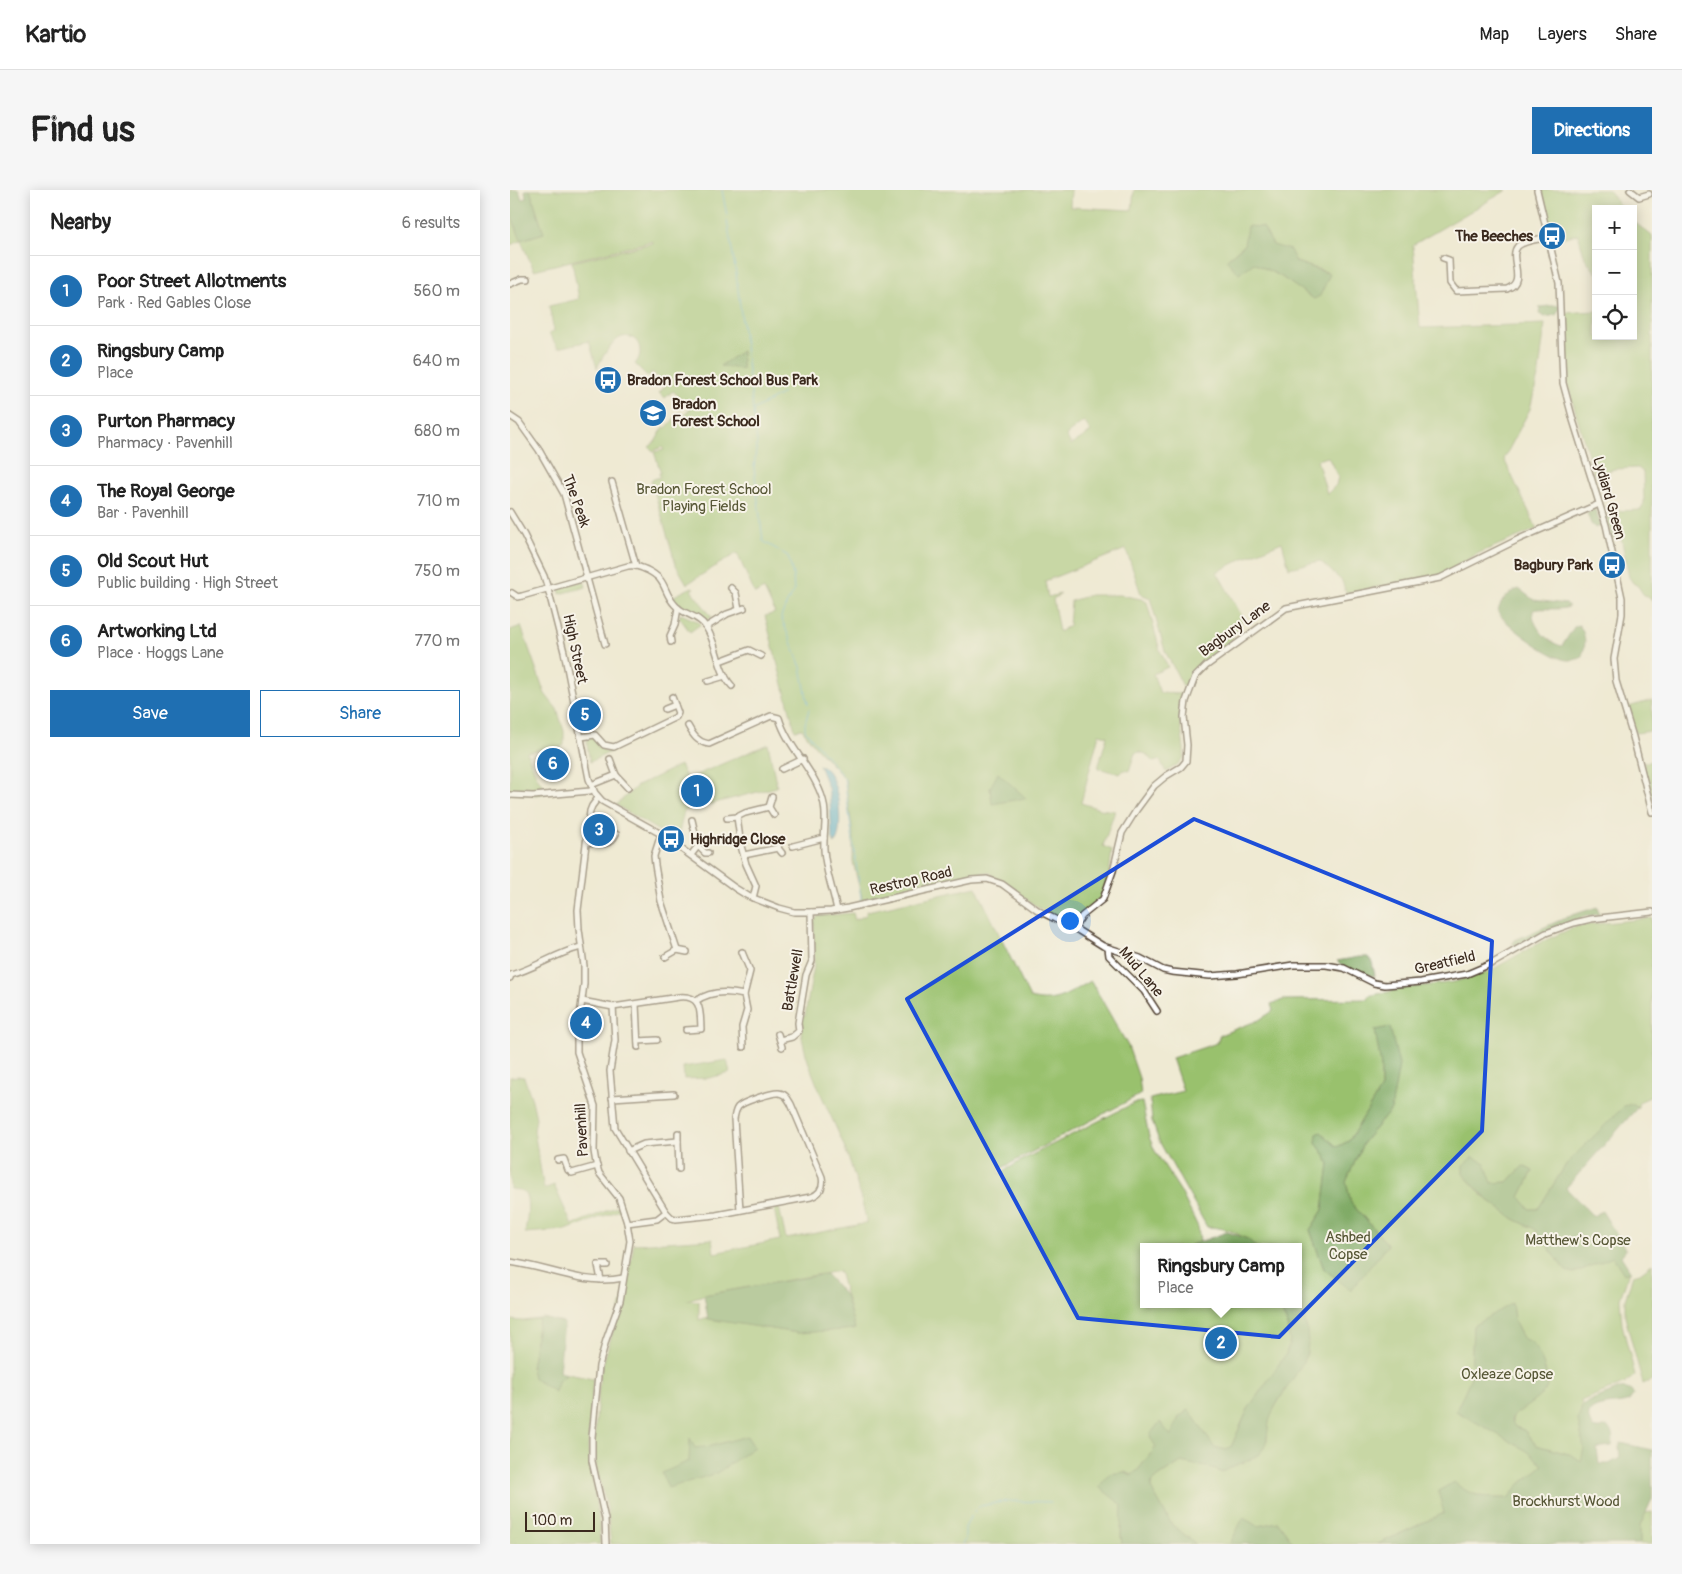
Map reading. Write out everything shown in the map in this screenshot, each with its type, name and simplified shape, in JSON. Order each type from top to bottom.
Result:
[{"type":"street","name":"Lydiard Green","points":[[1537,190],[1560,290],[1563,383],[1610,544],[1623,603],[1614,659],[1616,683],[1652,812]]},
{"type":"street","points":[[1630,190],[1639,197],[1650,194]]},
{"type":"street","points":[[1449,258],[1450,283],[1456,291],[1516,287],[1515,253],[1517,248],[1523,244],[1549,237]]},
{"type":"street","points":[[510,284],[522,279],[528,280]]},
{"type":"street","name":"The Peak","points":[[510,416],[519,422],[560,487],[567,503],[605,644]]},
{"type":"street","points":[[612,482],[636,566]]},
{"type":"street","name":"Bagbury Lane","points":[[1074,928],[1082,916],[1103,899],[1113,871],[1122,833],[1130,818],[1154,786],[1181,767],[1186,761],[1187,746],[1184,717],[1186,701],[1195,677],[1206,666],[1286,608],[1440,578],[1519,539],[1599,504]]},
{"type":"street","name":"High Street","points":[[510,512],[524,535],[544,576],[564,652],[592,787],[598,798]]},
{"type":"street","points":[[512,593],[516,598],[636,566],[653,573],[661,580],[674,605],[698,619],[706,627],[725,676],[732,686]]},
{"type":"street","points":[[706,627],[742,609],[736,593],[731,588]]},
{"type":"street","points":[[671,642],[670,636],[675,625],[678,608]]},
{"type":"street","points":[[720,661],[749,650],[761,656]]},
{"type":"street","points":[[708,682],[725,676]]},
{"type":"street","points":[[581,737],[595,735],[604,745],[614,747],[676,717],[678,713],[672,696]]},
{"type":"street","points":[[666,709],[675,705]]},
{"type":"street","points":[[688,726],[695,738],[709,744],[748,725],[774,716],[779,718],[788,740],[810,770],[823,799],[826,820],[824,838],[825,860],[838,910]]},
{"type":"street","points":[[610,759],[616,775],[628,788]]},
{"type":"street","points":[[782,769],[803,759]]},
{"type":"street","points":[[510,795],[540,796],[590,791],[592,787],[616,775]]},
{"type":"street","points":[[772,797],[769,807],[774,815]]},
{"type":"street","name":"Restrop Road","points":[[598,798],[661,834],[735,888],[753,898],[787,910],[811,912],[838,910],[971,880],[987,879],[1002,884],[1039,911],[1074,928],[1108,948],[1140,958],[1163,970],[1210,976],[1237,974]]},
{"type":"street","name":"Pavenhill","points":[[598,798],[591,808],[578,910],[584,975],[576,1052],[596,1106],[594,1151],[597,1166],[600,1173],[619,1197],[627,1223],[630,1248],[620,1301],[599,1366],[592,1437],[592,1460],[605,1519],[606,1544]]},
{"type":"street","points":[[727,818],[737,817],[769,807]]},
{"type":"street","points":[[737,817],[740,842],[746,864],[756,886],[753,898]]},
{"type":"street","points":[[692,820],[698,846],[705,853],[708,853]]},
{"type":"street","points":[[661,834],[654,856],[654,865],[660,896],[677,950]]},
{"type":"street","points":[[587,842],[607,844],[615,836],[620,842]]},
{"type":"street","points":[[793,846],[824,838]]},
{"type":"street","points":[[690,855],[698,846]]},
{"type":"street","points":[[744,855],[780,848]]},
{"type":"street","name":"Battlewell","points":[[782,1046],[779,1037],[792,1037],[799,1032],[798,1023],[806,975],[812,961],[811,912]]},
{"type":"street","name":"Greatfield","points":[[1237,974],[1292,966],[1326,965],[1350,971],[1379,984],[1415,983],[1474,972],[1538,937],[1574,923],[1591,919],[1652,912]]},
{"type":"street","points":[[510,975],[531,968],[566,951],[581,947]]},
{"type":"street","name":"Mud Lane","points":[[1108,948],[1109,956],[1144,991],[1157,1011]]},
{"type":"street","points":[[665,957],[677,950],[687,952]]},
{"type":"street","points":[[742,952],[747,957],[750,971],[744,995],[747,1013],[742,1027],[744,1044]]},
{"type":"street","points":[[696,1001],[703,996],[720,992],[744,995]]},
{"type":"street","points":[[582,1001],[613,1007],[690,997],[696,1001],[700,1010],[700,1030],[686,1030]]},
{"type":"street","points":[[636,1004],[638,1044],[657,1040]]},
{"type":"street","points":[[613,1007],[615,1040],[610,1067],[616,1128],[628,1151],[666,1212],[672,1218],[682,1219],[740,1210],[818,1194],[822,1186],[822,1177],[787,1097],[774,1093],[739,1105],[735,1111],[740,1210]]},
{"type":"street","points":[[612,1098],[674,1094]]},
{"type":"street","points":[[678,1133],[679,1170]]},
{"type":"street","points":[[628,1151],[644,1144],[678,1141]]},
{"type":"street","points":[[558,1160],[564,1159],[568,1170],[575,1173],[597,1166]]},
{"type":"street","points":[[562,1174],[568,1170]]},
{"type":"street","points":[[627,1223],[657,1219],[666,1212]]},
{"type":"street","points":[[510,1262],[580,1278],[600,1280],[623,1278]]},
{"type":"street","points":[[600,1280],[598,1266],[607,1265]]},
{"type":"highlighted area","points":[[1194,819],[1492,941],[1482,1131],[1279,1337],[1078,1318],[907,999]]},
{"type":"green space","points":[[510,190],[519,190],[522,199],[526,198],[525,190],[530,190],[544,233],[521,240],[510,212]]},
{"type":"green space","name":"Bradon Forest School Playing Fields","points":[[530,190],[1071,190],[1070,207],[1132,210],[1134,190],[1507,190],[1413,245],[1420,328],[1545,324],[1539,372],[1530,409],[1504,459],[1537,529],[1479,553],[1441,575],[1346,593],[1342,581],[1320,561],[1289,568],[1282,542],[1242,559],[1217,572],[1243,618],[1231,641],[1233,644],[1193,673],[1187,684],[1183,686],[1165,651],[1150,598],[1141,594],[1126,549],[1045,581],[1048,597],[1061,594],[1053,599],[1059,632],[1069,626],[1071,601],[1090,595],[1120,595],[1147,602],[1160,651],[1168,667],[1153,674],[1160,693],[1184,694],[1180,721],[1184,757],[1177,765],[1166,772],[1160,760],[1153,762],[1146,754],[1135,753],[1129,771],[1124,770],[1120,774],[1098,768],[1107,736],[1099,734],[1081,803],[1115,811],[1103,846],[1112,850],[1109,875],[1100,898],[1073,921],[1065,921],[1045,912],[993,878],[992,874],[987,872],[859,903],[862,898],[853,862],[853,835],[845,779],[802,729],[795,730],[765,616],[775,613],[764,589],[755,594],[737,553],[687,584],[676,565],[651,480],[660,477],[659,473],[661,473],[654,452],[664,450],[662,447],[653,451],[649,447],[655,442],[663,428],[666,428],[680,412],[684,416],[691,408],[673,391],[665,398],[659,393],[666,385],[652,372],[648,377],[635,364],[640,354],[640,349],[639,344],[632,338],[622,337],[614,342],[597,368],[589,341],[558,348],[549,334],[554,331],[549,306],[579,299],[572,262],[653,243],[653,241],[534,270],[521,241],[510,245],[510,212],[521,240],[544,233]],"holes":[[[1263,228],[1273,245],[1290,251],[1296,262],[1330,273],[1298,288],[1280,276],[1254,263],[1226,260]],[[742,351],[742,369],[721,366]],[[1084,421],[1091,432],[1071,445],[1066,435]],[[1328,457],[1338,477],[1336,485],[1327,494],[1317,460]]]},
{"type":"green space","points":[[1541,190],[1609,190],[1619,205],[1592,205],[1592,268],[1585,258],[1578,234],[1552,240]]},
{"type":"green space","points":[[1637,224],[1652,236],[1652,600],[1643,594],[1629,577],[1616,511],[1641,510],[1644,503],[1643,472],[1638,468],[1614,469],[1594,475],[1568,386],[1563,313],[1592,311],[1592,340],[1637,340]]},
{"type":"green space","points":[[1247,226],[1263,227],[1273,245],[1290,250],[1296,262],[1330,274],[1320,296],[1314,299],[1280,276],[1254,263],[1239,274],[1226,260],[1244,245]]},
{"type":"green space","points":[[1559,305],[1560,309],[1556,315],[1545,317],[1539,314],[1540,307]]},
{"type":"green space","points":[[742,351],[742,369],[720,366]]},
{"type":"green space","points":[[1595,509],[1601,526],[1595,528],[1591,524],[1587,513]]},
{"type":"green space","points":[[1612,510],[1616,511],[1620,536],[1612,538],[1606,517]]},
{"type":"green space","points":[[582,581],[586,587],[560,594],[559,587]]},
{"type":"green space","points":[[692,587],[694,588],[691,590],[712,617],[705,622],[674,599],[674,596]]},
{"type":"green space","points":[[1519,589],[1534,600],[1567,604],[1569,607],[1533,610],[1533,616],[1538,627],[1546,637],[1562,646],[1574,627],[1579,625],[1585,641],[1581,658],[1567,660],[1555,656],[1503,619],[1498,613],[1500,605],[1512,592]]},
{"type":"green space","points":[[681,614],[701,624],[690,632],[679,617]]},
{"type":"green space","points":[[521,626],[545,694],[557,709],[564,731],[564,745],[545,756],[543,749],[527,752],[538,778],[549,790],[549,792],[537,795],[510,793],[510,630]]},
{"type":"green space","points":[[1652,700],[1652,731],[1636,733],[1625,708]]},
{"type":"green space","points":[[594,737],[599,742],[600,748],[607,752],[608,749],[614,750],[590,762],[587,738]]},
{"type":"green space","points":[[768,744],[777,787],[684,811],[677,842],[616,805],[637,786],[680,765],[687,779]]},
{"type":"green space","points":[[1652,761],[1652,799],[1643,763]]},
{"type":"green space","points":[[998,773],[1026,798],[992,804],[990,788]]},
{"type":"green space","points":[[976,887],[1030,998],[1039,1000],[1055,999],[1091,981],[1128,1046],[1139,1078],[1141,1094],[1000,1169],[999,1174],[1024,1159],[1134,1103],[1142,1102],[1149,1137],[1155,1151],[1181,1192],[1198,1227],[1200,1242],[1140,1243],[1140,1308],[1279,1308],[1286,1321],[1290,1340],[1286,1354],[1248,1409],[1231,1447],[1226,1450],[1214,1447],[1189,1410],[1179,1417],[1170,1437],[1160,1422],[1156,1447],[1132,1475],[1124,1472],[1122,1544],[611,1544],[607,1507],[596,1467],[594,1447],[600,1374],[625,1292],[634,1244],[712,1239],[714,1253],[780,1240],[774,1208],[779,1207],[786,1239],[867,1223],[848,1156],[809,1064],[801,1031],[801,1016],[805,1016],[814,966],[814,921],[818,916],[853,913],[855,920],[866,915],[867,911]],"holes":[[[839,1271],[855,1329],[798,1333],[705,1318],[699,1320],[699,1301],[687,1300],[704,1295]]]},
{"type":"green space","points":[[1597,907],[1599,914],[1584,917],[1516,945],[1512,944],[1515,940],[1572,915]]},
{"type":"green space","points":[[1652,918],[1652,1096],[1639,1102],[1638,1107],[1632,1104],[1567,1163],[1538,1209],[1529,1209],[1520,1197],[1533,1171],[1523,1166],[1508,1182],[1492,1183],[1463,1174],[1484,1197],[1514,1219],[1535,1229],[1566,1271],[1574,1273],[1613,1256],[1624,1273],[1629,1272],[1620,1299],[1622,1324],[1635,1375],[1626,1383],[1581,1401],[1597,1464],[1581,1462],[1572,1455],[1536,1445],[1524,1430],[1515,1427],[1512,1423],[1513,1416],[1545,1391],[1548,1382],[1545,1368],[1532,1344],[1524,1340],[1514,1321],[1512,1304],[1473,1326],[1471,1377],[1465,1392],[1543,1465],[1519,1485],[1509,1498],[1487,1497],[1465,1491],[1444,1509],[1444,1513],[1378,1544],[1294,1544],[1278,1522],[1258,1526],[1243,1519],[1230,1544],[1196,1544],[1171,1524],[1151,1488],[1152,1481],[1181,1462],[1216,1469],[1220,1472],[1225,1471],[1267,1441],[1267,1423],[1272,1412],[1307,1354],[1302,1308],[1302,1243],[1251,1243],[1233,1232],[1207,1227],[1159,1141],[1152,1121],[1150,1099],[1183,1091],[1172,1058],[1217,1043],[1220,1035],[1259,1020],[1273,1011],[1271,1004],[1283,1000],[1369,999],[1368,996],[1407,988],[1454,982],[1488,972],[1539,943],[1577,926]],"holes":[[[1381,1066],[1391,1110],[1364,1141],[1346,1182],[1351,1203],[1388,1245],[1324,1269],[1310,1230],[1323,1210],[1329,1164],[1316,1143],[1321,1132],[1337,1147],[1349,1141],[1381,1088]]]},
{"type":"green space","points":[[1368,957],[1372,962],[1375,976],[1354,971],[1337,961]]},
{"type":"green space","name":"Ashbed Copse","points":[[1390,1027],[1399,1065],[1391,1110],[1364,1141],[1346,1182],[1351,1203],[1388,1245],[1351,1290],[1324,1269],[1310,1230],[1323,1210],[1329,1164],[1316,1143],[1317,1134],[1321,1132],[1337,1147],[1349,1141],[1381,1088],[1381,1066],[1375,1030]]},
{"type":"green space","points":[[727,1060],[730,1073],[709,1078],[684,1079],[683,1067]]},
{"type":"green space","points":[[510,1077],[524,1077],[532,1100],[536,1118],[534,1131],[544,1189],[554,1185],[572,1225],[618,1206],[620,1210],[566,1230],[525,1233],[528,1210],[527,1198],[522,1191],[510,1189]]},
{"type":"green space","name":"Matthew's Copse","points":[[1632,1104],[1638,1107],[1566,1188],[1593,1216],[1602,1211],[1626,1250],[1621,1256],[1631,1272],[1624,1274],[1613,1257],[1574,1273],[1566,1271],[1535,1229],[1514,1219],[1487,1199],[1463,1174],[1463,1165],[1473,1157],[1485,1163],[1492,1183],[1508,1182],[1523,1166],[1533,1171],[1520,1197],[1529,1209],[1538,1209],[1567,1163],[1624,1106]]},
{"type":"green space","points":[[1227,1232],[1248,1239],[1252,1243],[1197,1243]]},
{"type":"green space","points":[[1652,1264],[1652,1380],[1643,1384],[1625,1317],[1625,1300],[1633,1275],[1640,1273]]},
{"type":"green space","points":[[826,1274],[845,1295],[855,1329],[798,1333],[708,1319],[704,1295]]},
{"type":"green space","name":"Brockhurst Wood","points":[[1512,1303],[1518,1328],[1523,1338],[1531,1342],[1537,1350],[1547,1378],[1544,1392],[1513,1416],[1511,1420],[1515,1427],[1524,1430],[1536,1445],[1572,1455],[1581,1461],[1584,1448],[1578,1420],[1582,1406],[1591,1400],[1620,1389],[1628,1389],[1634,1395],[1629,1401],[1624,1403],[1600,1406],[1594,1409],[1589,1413],[1589,1419],[1593,1428],[1597,1429],[1607,1426],[1612,1435],[1612,1446],[1597,1449],[1599,1464],[1609,1464],[1620,1458],[1619,1447],[1621,1443],[1652,1450],[1652,1499],[1640,1526],[1640,1544],[1378,1544],[1444,1513],[1438,1491],[1454,1482],[1466,1491],[1479,1496],[1509,1498],[1519,1485],[1543,1465],[1527,1451],[1456,1411],[1471,1377],[1473,1326]]},
{"type":"green space","points":[[1279,1308],[1301,1308],[1307,1329],[1308,1343],[1306,1355],[1271,1415],[1265,1446],[1259,1454],[1220,1472],[1216,1469],[1181,1462],[1152,1481],[1151,1488],[1171,1524],[1196,1544],[1122,1544],[1122,1505],[1099,1487],[1109,1474],[1124,1472],[1132,1475],[1138,1470],[1156,1447],[1150,1437],[1160,1422],[1171,1436],[1179,1417],[1189,1410],[1214,1447],[1226,1450],[1231,1447],[1248,1409],[1286,1354],[1290,1340],[1286,1321]]},
{"type":"green space","points":[[543,1318],[564,1323],[559,1372],[568,1374],[559,1380],[555,1392],[533,1378],[531,1368],[539,1319]]},
{"type":"green space","points":[[539,1319],[531,1368],[555,1391],[559,1380],[568,1374],[593,1379],[588,1448],[599,1523],[600,1544],[510,1544],[510,1320]]},
{"type":"green space","points":[[747,1436],[754,1447],[717,1473],[668,1488],[662,1473],[689,1461],[690,1438],[695,1448],[711,1446]]},
{"type":"green space","points":[[1652,1512],[1652,1544],[1640,1544],[1640,1526],[1645,1513]]},
{"type":"green space","points":[[1243,1518],[1258,1526],[1278,1522],[1294,1544],[1230,1544]]},
{"type":"water","points":[[819,765],[826,769],[831,777],[838,800],[840,826],[835,844],[832,838],[828,788]]},
{"type":"waterway","points":[[722,190],[727,216]]},
{"type":"waterway","points":[[727,221],[736,273],[753,410],[783,393]]},
{"type":"waterway","points":[[753,410],[757,442],[754,468],[763,541],[788,556],[793,575],[794,592],[781,617],[801,667],[808,704]]},
{"type":"waterway","points":[[809,709],[805,730],[844,778],[861,898],[859,904]]},
{"type":"waterway","points":[[962,1544],[965,1540],[965,1528],[971,1515],[980,1506],[1007,1501],[1051,1502]]},
{"type":"place","name":"The Beeches","points":[[1552,236]]},
{"type":"place","name":"Bradon Forest School Bus Park","points":[[608,380]]},
{"type":"place","name":"Bradon Forest School","points":[[653,413]]},
{"type":"place","name":"Bagbury Park","points":[[1612,565]]},
{"type":"place","name":"Old Scout Hut","points":[[585,715]]},
{"type":"place","name":"Artworking Ltd","points":[[553,764]]},
{"type":"place","name":"Poor Street Allotments","points":[[697,791]]},
{"type":"place","name":"Purton Pharmacy","points":[[599,830]]},
{"type":"place","name":"Highridge Close","points":[[671,839]]},
{"type":"place","name":"The Royal George","points":[[586,1023]]},
{"type":"place","name":"Ringsbury Camp","points":[[1221,1343]]},
{"type":"park label","name":"Oxleaze Copse","points":[[1507,1374]]}]
